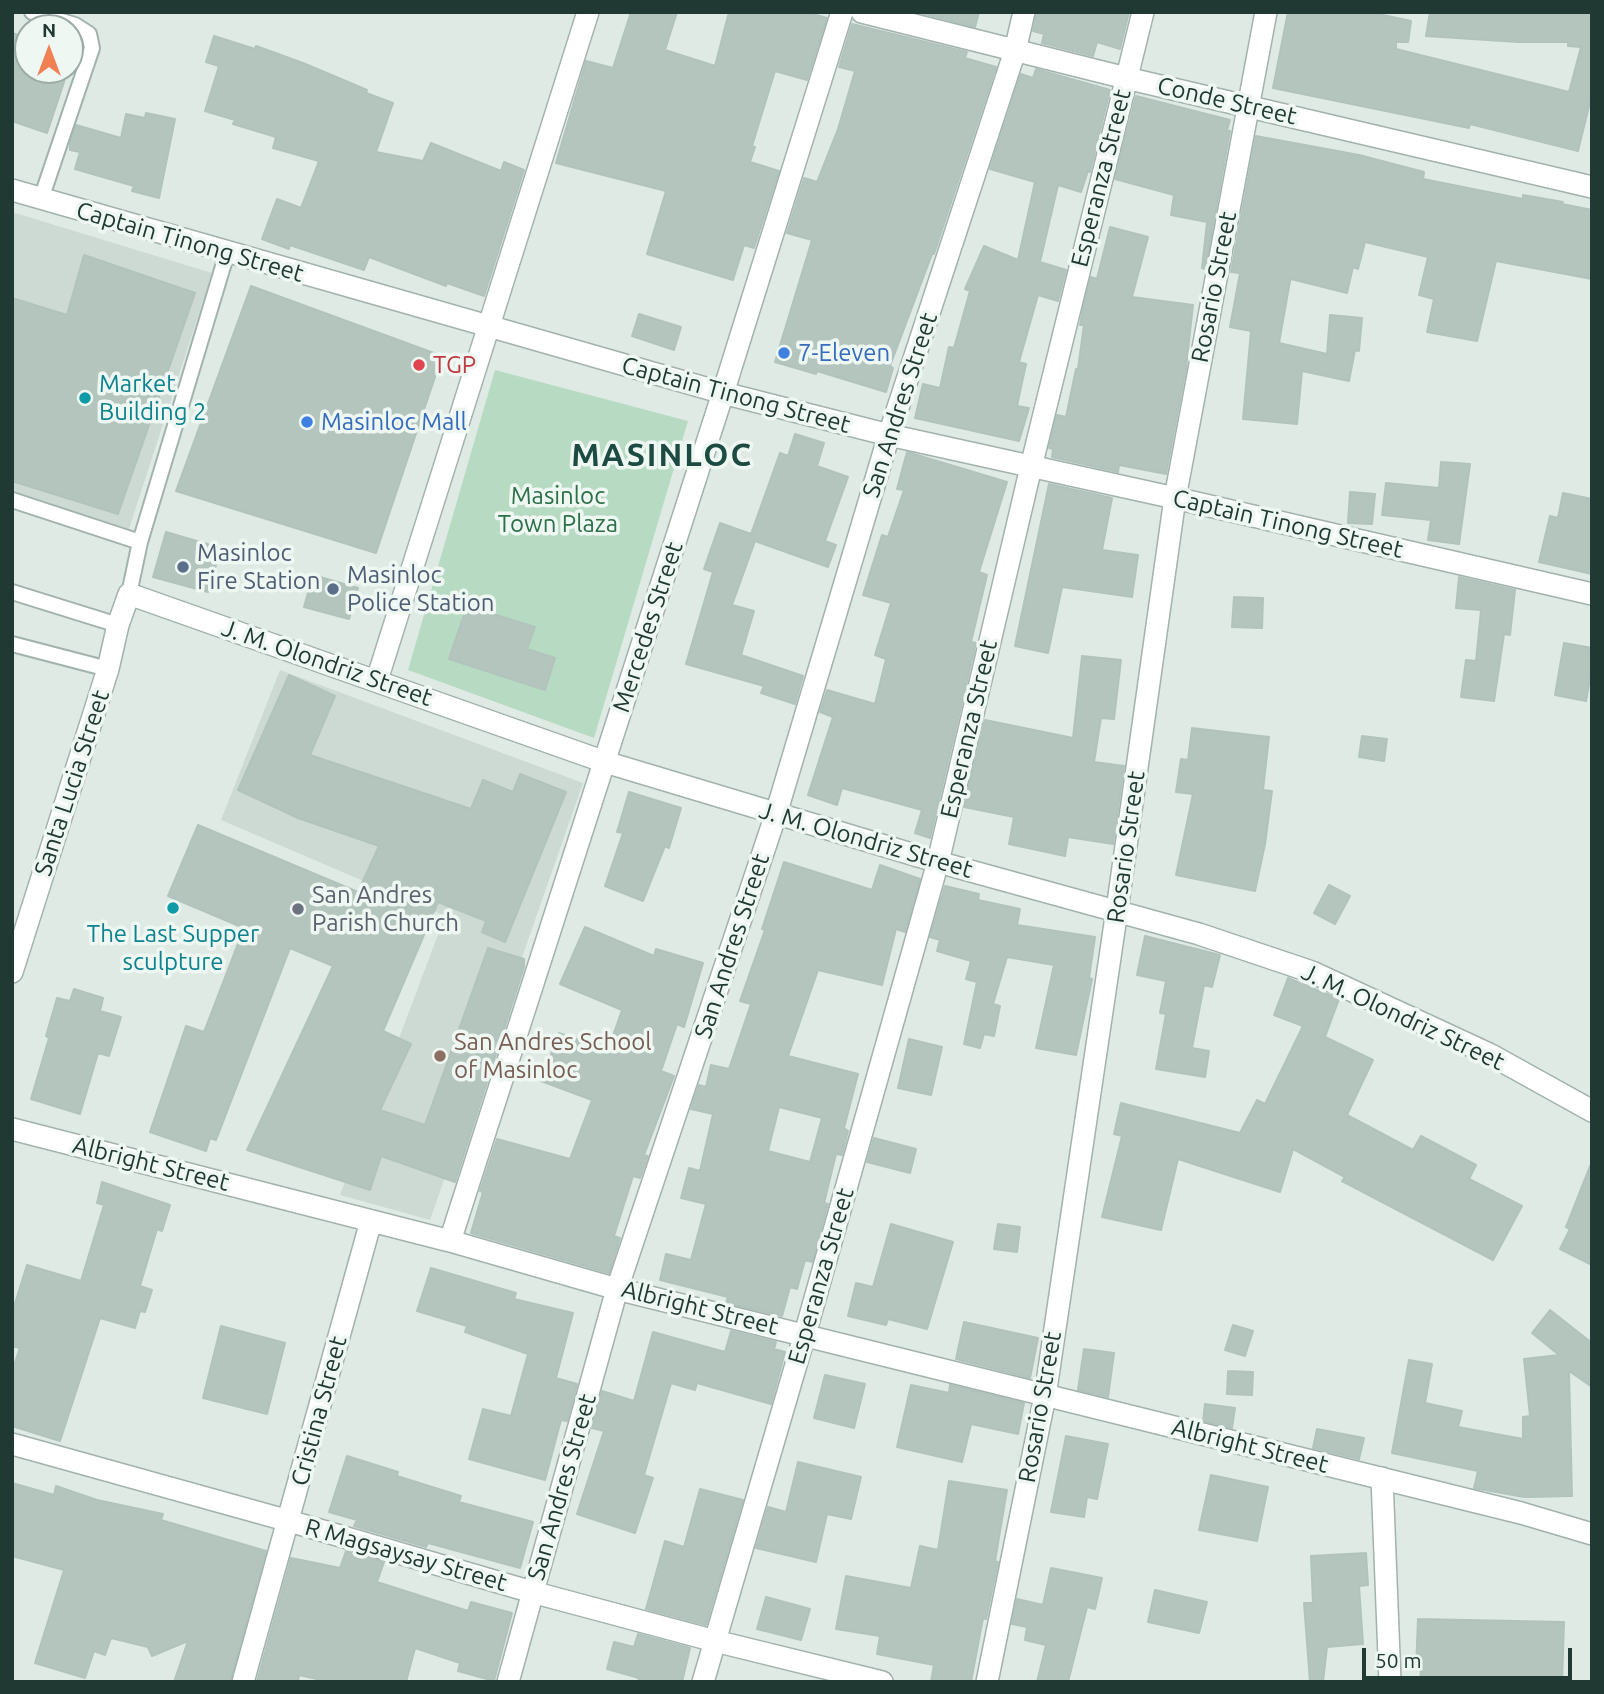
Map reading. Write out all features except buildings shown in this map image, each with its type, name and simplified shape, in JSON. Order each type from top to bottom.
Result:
[{"type":"street","points":[[377,680],[588,12]]},
{"type":"street","name":"Mercedes Street","points":[[450,1241],[723,393],[842,12]]},
{"type":"street","name":"Conde Street","points":[[862,12],[1125,78],[1592,187]]},
{"type":"street","name":"San Andres Street","points":[[508,1682],[617,1289],[776,814],[889,435],[1015,51],[1024,12]]},
{"type":"street","name":"Esperanza Street","points":[[703,1682],[805,1334],[938,862],[1031,467],[1143,12]]},
{"type":"street","name":"Rosario Street","points":[[987,1682],[1045,1396],[1175,498],[1266,12]]},
{"type":"street","name":"Captain Tinong Street","points":[[12,190],[723,393],[889,435],[1592,594]]},
{"type":"street","name":"J. M. Olondriz Street","points":[[129,594],[604,762],[938,862],[1199,934],[1312,972],[1491,1055],[1592,1111]]},
{"type":"street","name":"Santa Lucia Street","points":[[12,971],[108,669],[118,625],[129,594]]},
{"type":"street","name":"Albright Street","points":[[12,1129],[450,1241],[617,1289],[1382,1478],[1592,1534]]},
{"type":"street","name":"Cristina Street","points":[[243,1682],[371,1221]]},
{"type":"street","name":"R Magsaysay Street","points":[[12,1444],[532,1592],[882,1682]]},
{"type":"street","points":[[1382,1478],[1390,1682]]},
{"type":"lane","points":[[32,12],[75,25],[89,34],[92,48],[41,199]]},
{"type":"lane","points":[[129,594],[140,542],[227,253]]},
{"type":"lane","points":[[12,500],[140,542]]},
{"type":"lane","points":[[12,592],[118,625]]},
{"type":"lane","points":[[12,644],[108,669]]},
{"type":"shaded area","name":"Market Building 2","points":[[12,212],[212,273],[129,529],[12,491]]},
{"type":"shaded area","name":"San Andres School of Masinloc","points":[[280,670],[583,783],[430,1220],[340,1195],[445,916],[221,820]]},
{"type":"green space","name":"Masinloc Town Plaza","points":[[495,370],[688,421],[594,738],[408,670]]},
{"type":"place","name":"7-Eleven","points":[[784,353]]},
{"type":"place","name":"TGP","points":[[419,365]]},
{"type":"place","name":"Market Building 2","points":[[85,398]]},
{"type":"place","name":"Masinloc Mall","points":[[307,422]]},
{"type":"place","name":"Masinloc Fire Station","points":[[183,567]]},
{"type":"place","name":"Masinloc Police Station","points":[[333,589]]},
{"type":"place","name":"The Last Supper sculpture","points":[[173,908]]},
{"type":"place","name":"San Andres Parish Church","points":[[298,909]]},
{"type":"place","name":"San Andres School of Masinloc","points":[[440,1056]]},
{"type":"district","name":"MASINLOC","points":[[662,455]]}]
